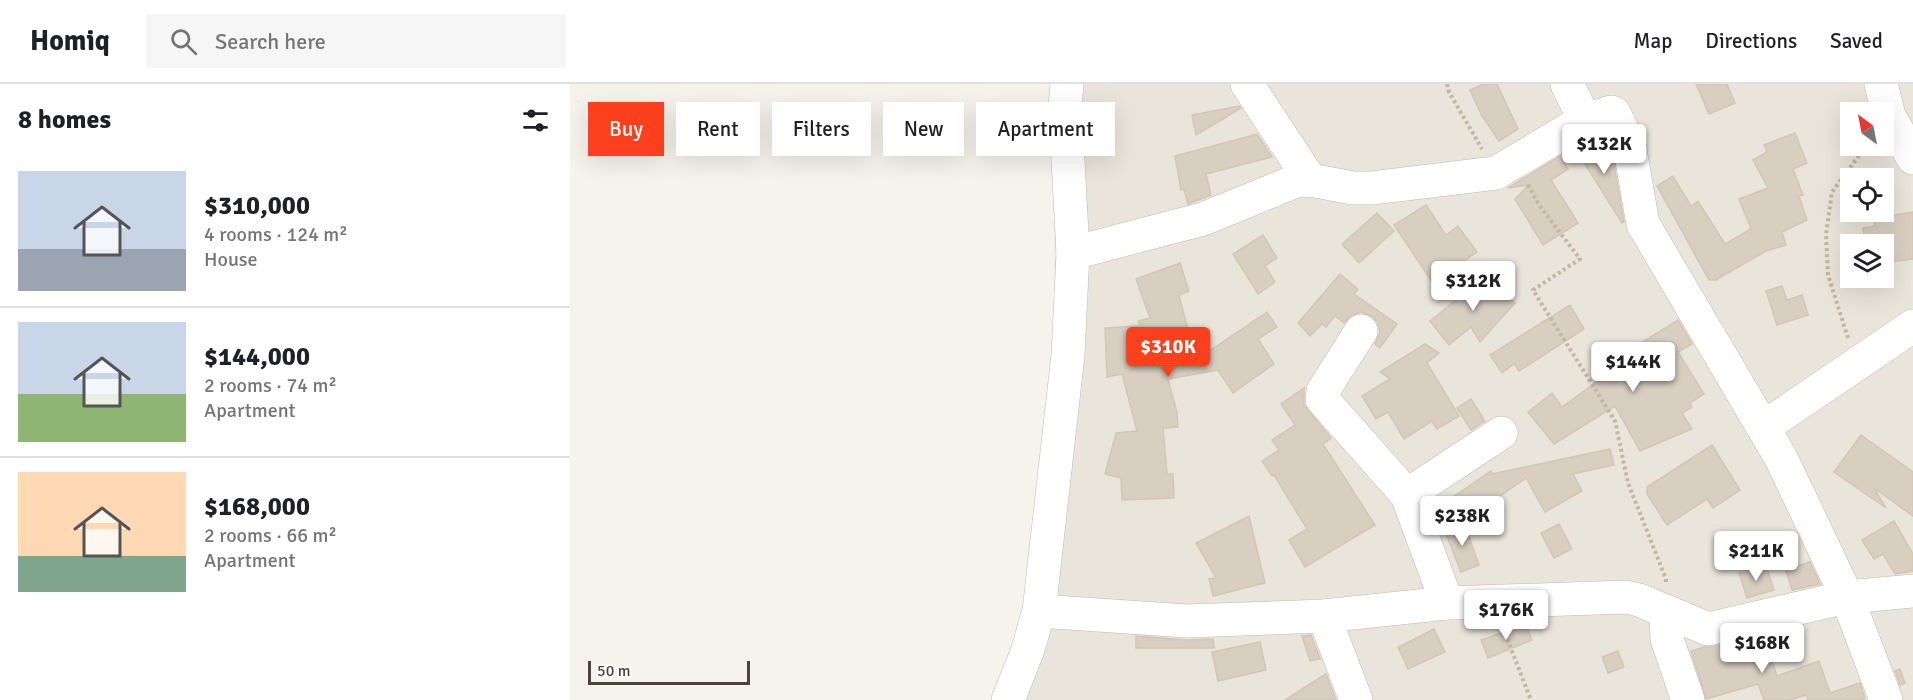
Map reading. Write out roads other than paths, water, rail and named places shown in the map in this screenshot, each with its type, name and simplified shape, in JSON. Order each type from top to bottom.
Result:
[{"type":"street","points":[[1008,700],[1027,652],[1039,611],[1068,355],[1073,253],[1065,105],[1067,84]]},
{"type":"street","points":[[1247,84],[1310,180]]},
{"type":"street","points":[[1567,84],[1585,120]]},
{"type":"street","points":[[1881,84],[1889,116],[1913,158]]},
{"type":"street","points":[[1073,253],[1203,219],[1296,181],[1310,180],[1337,186],[1372,188],[1506,168],[1585,120],[1614,113],[1629,144],[1643,224],[1781,458],[1847,597],[1886,700]]},
{"type":"street","points":[[1360,331],[1323,392],[1322,399],[1407,495],[1447,603]]},
{"type":"street","points":[[1764,427],[1858,364],[1907,341]]},
{"type":"street","points":[[1407,495],[1500,433]]},
{"type":"street","points":[[1039,611],[1187,621],[1324,616],[1447,603],[1626,597],[1639,600],[1708,629],[1847,597],[1913,591]]},
{"type":"street","points":[[1666,612],[1667,639],[1688,700]]},
{"type":"street","points":[[1324,616],[1356,700]]}]
